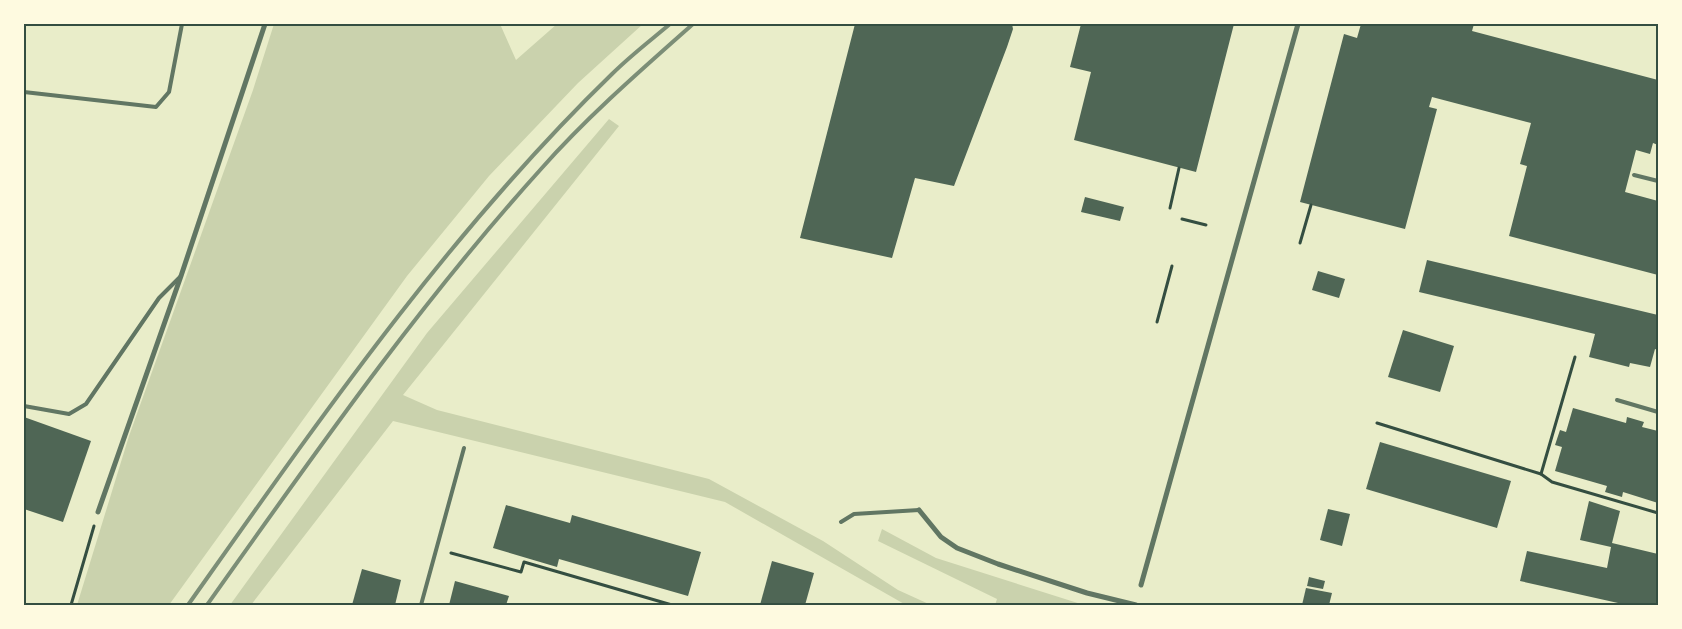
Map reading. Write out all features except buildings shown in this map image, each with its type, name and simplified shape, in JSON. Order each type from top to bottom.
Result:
[{"type":"street","points":[[98,512],[181,276],[265,24]]},
{"type":"street","points":[[1141,585],[1298,24]]},
{"type":"street","points":[[919,510],[941,537],[957,548],[998,564],[1087,593],[1136,605]]},
{"type":"lane","points":[[24,92],[156,107],[169,92],[182,24]]},
{"type":"lane","points":[[1634,175],[1658,181]]},
{"type":"lane","points":[[24,406],[69,414],[86,404],[159,298],[181,276]]},
{"type":"lane","points":[[1617,400],[1658,412]]},
{"type":"lane","points":[[421,605],[464,448]]},
{"type":"lane","points":[[841,522],[854,514],[919,510]]},
{"type":"path","points":[[1170,208],[1179,168]]},
{"type":"path","points":[[1300,242],[1311,205]]},
{"type":"path","points":[[1182,219],[1206,225]]},
{"type":"path","points":[[1158,322],[1172,266]]},
{"type":"path","points":[[1541,474],[1575,357]]},
{"type":"path","points":[[1377,423],[1541,474],[1552,482],[1658,513]]},
{"type":"path","points":[[71,605],[98,512]]},
{"type":"path","points":[[436,549],[521,572],[524,562],[672,605]]},
{"type":"green space","points":[[274,24],[500,24],[516,60],[557,24],[643,24],[578,83],[489,176],[407,276],[169,605],[77,605],[129,436],[253,90]]},
{"type":"green space","points":[[609,119],[619,126],[403,395],[437,410],[709,479],[823,541],[898,590],[931,605],[906,605],[725,502],[393,421],[251,605],[230,605],[427,333]]},
{"type":"green space","points":[[882,529],[936,558],[1084,605],[995,605],[997,599],[878,541]]},
{"type":"railway","points":[[188,605],[337,397],[441,263],[495,198],[552,135],[619,67],[670,24]]},
{"type":"railway","points":[[207,605],[409,327],[496,221],[577,131],[693,24]]}]
